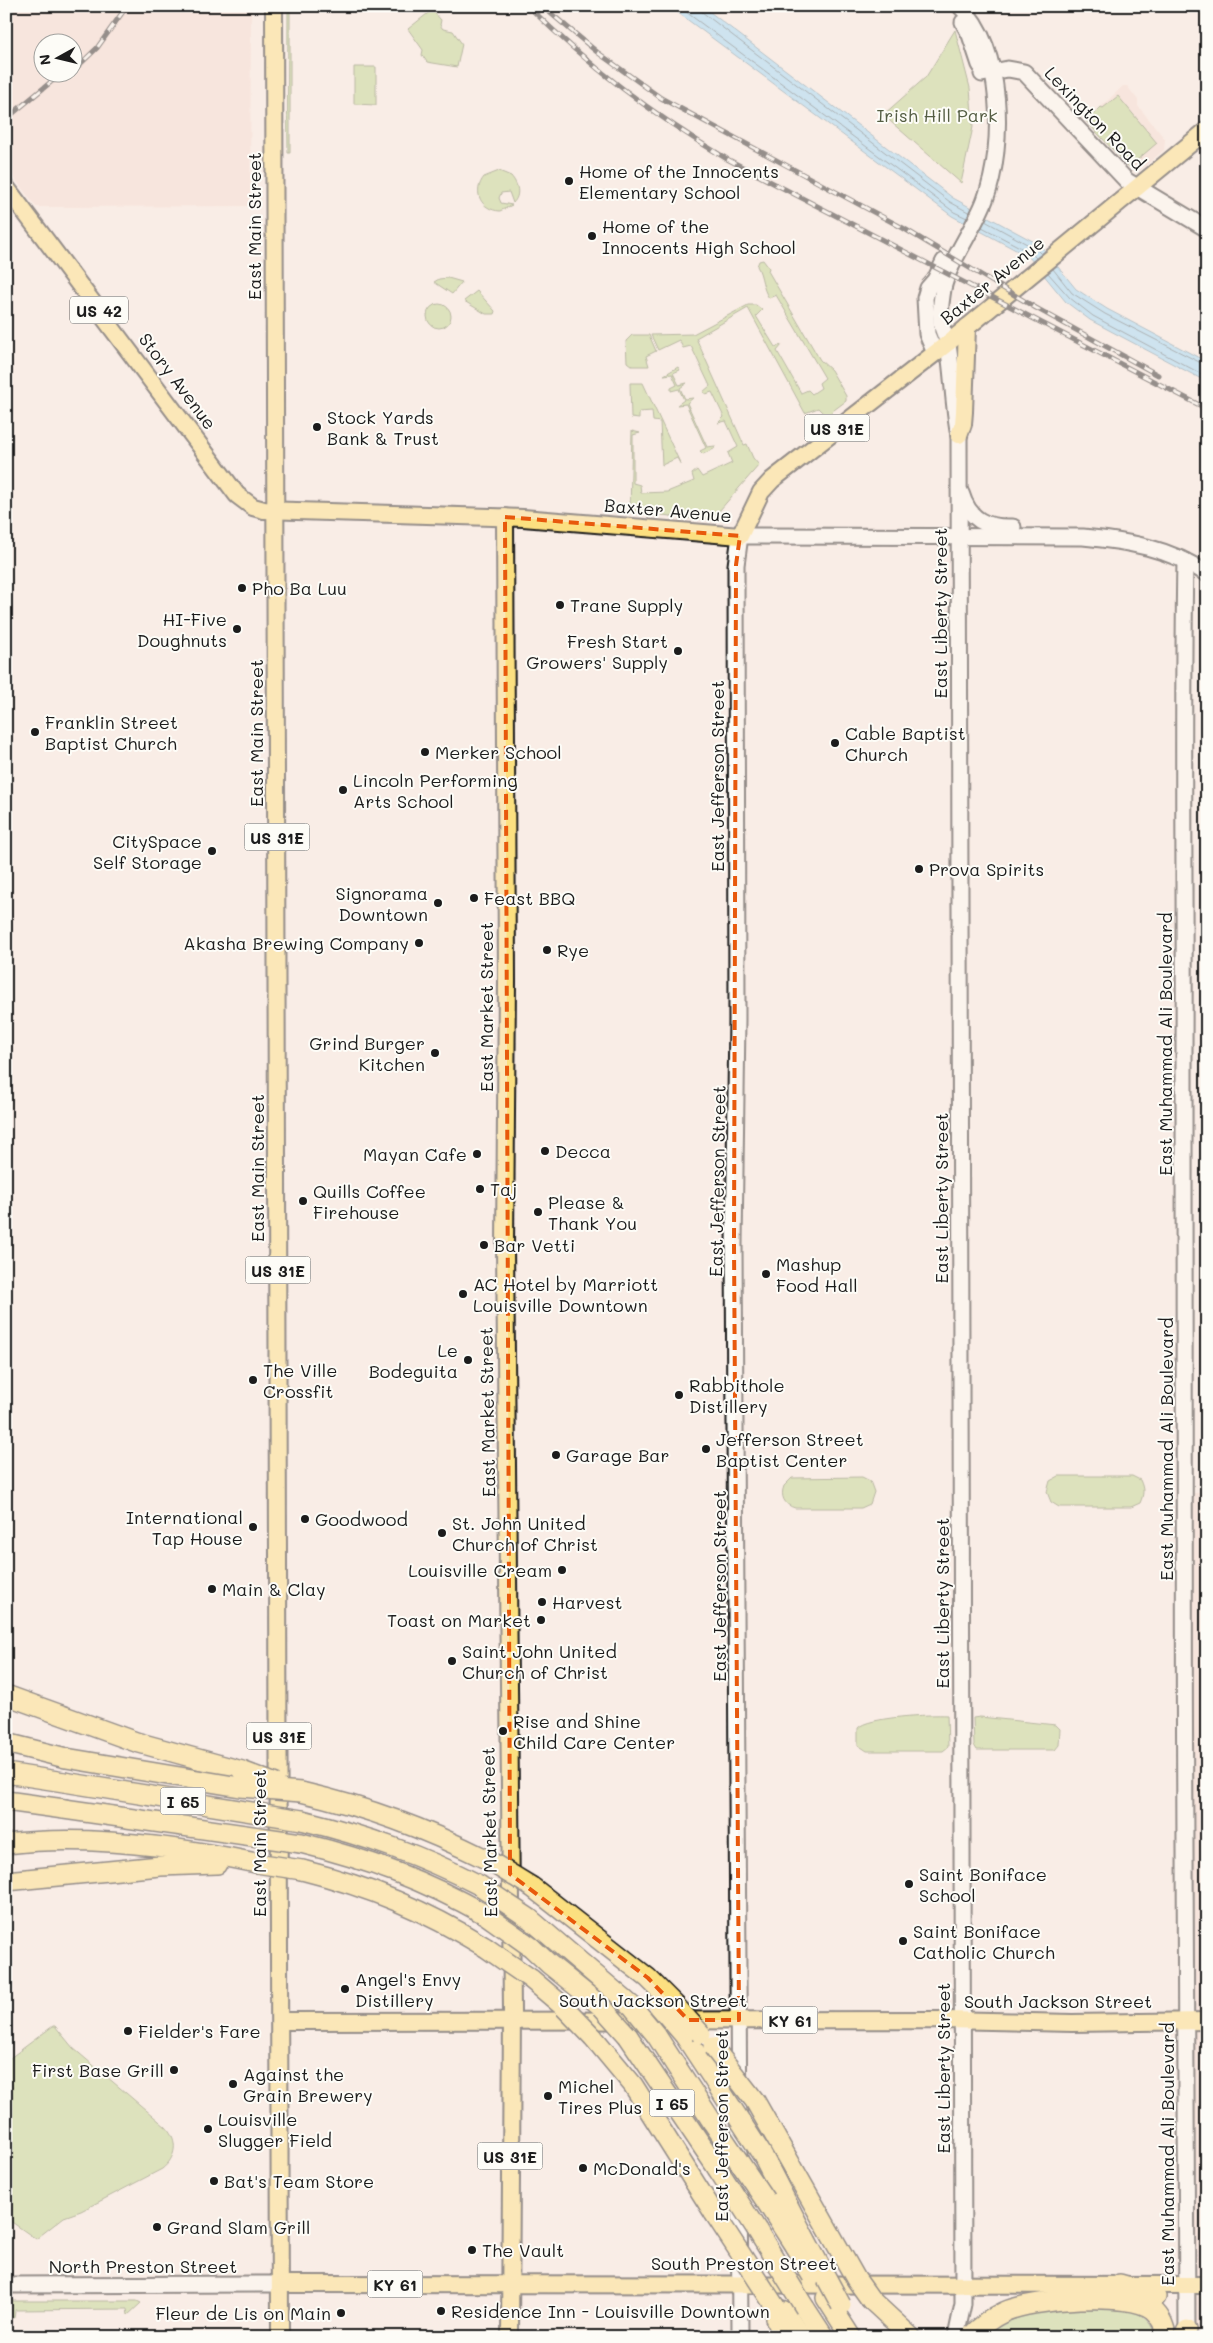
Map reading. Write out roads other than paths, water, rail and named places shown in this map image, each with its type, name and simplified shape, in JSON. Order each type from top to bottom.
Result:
[{"type":"highway","points":[[6,1695],[136,1742],[242,1771],[301,1792],[348,1803],[396,1818],[440,1836],[486,1859],[532,1887],[648,1978],[667,2006],[755,2101],[856,2279],[871,2300],[911,2337]]},
{"type":"highway","points":[[6,1743],[66,1758],[240,1787],[301,1792]]},
{"type":"highway","name":"I 65","points":[[6,1773],[302,1820],[380,1841],[438,1864],[480,1885],[530,1919],[632,2006],[656,2035],[766,2200],[800,2244],[852,2337]]},
{"type":"highway","name":"I 65","points":[[6,1801],[301,1843],[383,1866],[448,1894],[486,1915],[531,1947],[548,1964],[602,2007],[628,2036],[717,2168],[824,2337]]},
{"type":"highway","points":[[6,1844],[65,1841],[175,1850],[302,1870],[345,1882],[397,1900],[446,1923],[485,1947],[531,1979],[564,2007],[593,2037],[633,2086],[776,2308],[784,2311],[802,2337]]},
{"type":"highway","points":[[6,1881],[160,1866],[256,1863]]},
{"type":"highway","points":[[699,2039],[715,2082],[763,2156],[800,2244]]},
{"type":"highway","points":[[1120,2284],[1147,2292],[1162,2302],[1184,2335]]},
{"type":"highway","points":[[970,2337],[1005,2311],[1026,2304],[1050,2300],[1137,2301],[1153,2310],[1163,2322],[1167,2337]]},
{"type":"highway","points":[[776,2308],[775,2318],[786,2337]]},
{"type":"main road","name":"East Main Street","points":[[274,6],[280,2337]]},
{"type":"main road","name":"Baxter Avenue","points":[[275,510],[505,517],[740,536],[761,492],[772,480],[948,343],[1207,130]]},
{"type":"main road","name":"Story Avenue","points":[[6,187],[237,495],[253,506],[275,510]]},
{"type":"main road","points":[[959,435],[964,424],[967,327]]},
{"type":"main road","name":"East Market Street","points":[[505,517],[507,969],[505,1245],[512,2020],[510,2337]]},
{"type":"main road","name":"South Jackson Street","points":[[280,2021],[962,2020],[1072,2023],[1207,2021]]},
{"type":"main road","name":"South Preston Street","points":[[281,2284],[1207,2284]]},
{"type":"street","name":"East Liberty Street","points":[[955,6],[987,73],[996,109],[997,140],[992,174],[962,238],[944,286],[941,317],[948,343],[959,435],[963,2304],[956,2337]]},
{"type":"street","points":[[960,6],[978,28],[987,73]]},
{"type":"street","name":"Lexington Road","points":[[987,73],[1008,68],[1024,72],[1127,181],[1207,229]]},
{"type":"street","name":"East Liberty Street","points":[[935,353],[926,328],[925,298],[928,288],[962,238]]},
{"type":"street","points":[[958,484],[969,511],[982,523],[1003,527],[1050,527],[1058,536]]},
{"type":"street","points":[[740,536],[1058,536],[1114,540],[1161,551],[1185,561],[1207,574]]},
{"type":"street","name":"East Jefferson Street","points":[[740,536],[736,565],[737,1019],[734,1244],[740,2337]]},
{"type":"street","name":"East Muhammad Ali Boulevard","points":[[1184,2335],[1186,2284],[1183,1242],[1183,668],[1185,561]]},
{"type":"street","name":"North Preston Street","points":[[6,2285],[281,2284]]},
{"type":"water","points":[[669,6],[702,6],[953,198],[1040,245],[1076,289],[1107,309],[1207,362],[1207,382],[1090,320],[1066,302],[1029,257],[952,216]]},
{"type":"railway","points":[[82,62],[97,48],[127,6]]},
{"type":"railway","points":[[528,6],[623,89],[673,125],[727,159],[1207,409]]},
{"type":"railway","points":[[542,6],[597,52],[661,98],[903,228],[1036,308],[1158,375]]},
{"type":"railway","points":[[6,119],[51,82]]},
{"type":"place","name":"Home of the Innocents Elementary School","points":[[569,181]]},
{"type":"place","name":"Home of the Innocents High School","points":[[592,236]]},
{"type":"place","name":"Stock Yards Bank & Trust","points":[[317,427]]},
{"type":"place","name":"Pho Ba Luu","points":[[242,588]]},
{"type":"place","name":"Trane Supply","points":[[560,605]]},
{"type":"place","name":"HI-Five Doughnuts","points":[[237,629]]},
{"type":"place","name":"Fresh Start Growers' Supply","points":[[678,651]]},
{"type":"place","name":"Franklin Street Baptist Church","points":[[35,732]]},
{"type":"place","name":"Cable Baptist Church","points":[[835,743]]},
{"type":"place","name":"Merker School","points":[[425,752]]},
{"type":"place","name":"Lincoln Performing Arts School","points":[[343,790]]},
{"type":"place","name":"CitySpace Self Storage","points":[[212,851]]},
{"type":"place","name":"Prova Spirits","points":[[919,869]]},
{"type":"place","name":"Feast BBQ","points":[[474,898]]},
{"type":"place","name":"Signorama Downtown","points":[[438,903]]},
{"type":"place","name":"Akasha Brewing Company","points":[[419,943]]},
{"type":"place","name":"Rye","points":[[547,950]]},
{"type":"place","name":"Grind Burger Kitchen","points":[[435,1053]]},
{"type":"place","name":"Decca","points":[[545,1151]]},
{"type":"place","name":"Mayan Cafe","points":[[477,1154]]},
{"type":"place","name":"Taj","points":[[480,1189]]},
{"type":"place","name":"Quills Coffee Firehouse","points":[[303,1201]]},
{"type":"place","name":"Please & Thank You","points":[[538,1212]]},
{"type":"place","name":"Bar Vetti","points":[[484,1245]]},
{"type":"place","name":"Mashup Food Hall","points":[[766,1274]]},
{"type":"place","name":"AC Hotel by Marriott Louisville Downtown","points":[[463,1294]]},
{"type":"place","name":"Le Bodeguita","points":[[468,1360]]},
{"type":"place","name":"The Ville Crossfit","points":[[253,1380]]},
{"type":"place","name":"Rabbithole Distillery","points":[[679,1395]]},
{"type":"place","name":"Jefferson Street Baptist Center","points":[[706,1449]]},
{"type":"place","name":"Garage Bar","points":[[556,1455]]},
{"type":"place","name":"Goodwood","points":[[305,1519]]},
{"type":"place","name":"International Tap House","points":[[253,1527]]},
{"type":"place","name":"St. John United Church of Christ","points":[[442,1533]]},
{"type":"place","name":"Louisville Cream","points":[[562,1570]]},
{"type":"place","name":"Main & Clay","points":[[212,1589]]},
{"type":"place","name":"Harvest","points":[[542,1602]]},
{"type":"place","name":"Toast on Market","points":[[541,1620]]},
{"type":"place","name":"Saint John United Church of Christ","points":[[452,1661]]},
{"type":"place","name":"Rise and Shine Child Care Center","points":[[503,1731]]},
{"type":"place","name":"Saint Boniface School","points":[[909,1884]]},
{"type":"place","name":"Saint Boniface Catholic Church","points":[[903,1941]]},
{"type":"place","name":"Angel's Envy Distillery","points":[[345,1989]]},
{"type":"place","name":"Fielder's Fare","points":[[128,2031]]},
{"type":"place","name":"First Base Grill","points":[[174,2070]]},
{"type":"place","name":"Against the Grain Brewery","points":[[233,2084]]},
{"type":"place","name":"Michel Tires Plus","points":[[548,2096]]},
{"type":"place","name":"Louisville Slugger Field","points":[[208,2129]]},
{"type":"place","name":"McDonald's","points":[[583,2168]]},
{"type":"place","name":"Bat's Team Store","points":[[214,2181]]},
{"type":"place","name":"Grand Slam Grill","points":[[157,2227]]},
{"type":"place","name":"The Vault","points":[[472,2250]]},
{"type":"place","name":"Residence Inn - Louisville Downtown","points":[[441,2311]]},
{"type":"place","name":"Fleur de Lis on Main","points":[[341,2313]]},
{"type":"park label","name":"Irish Hill Park","points":[[937,115]]}]
